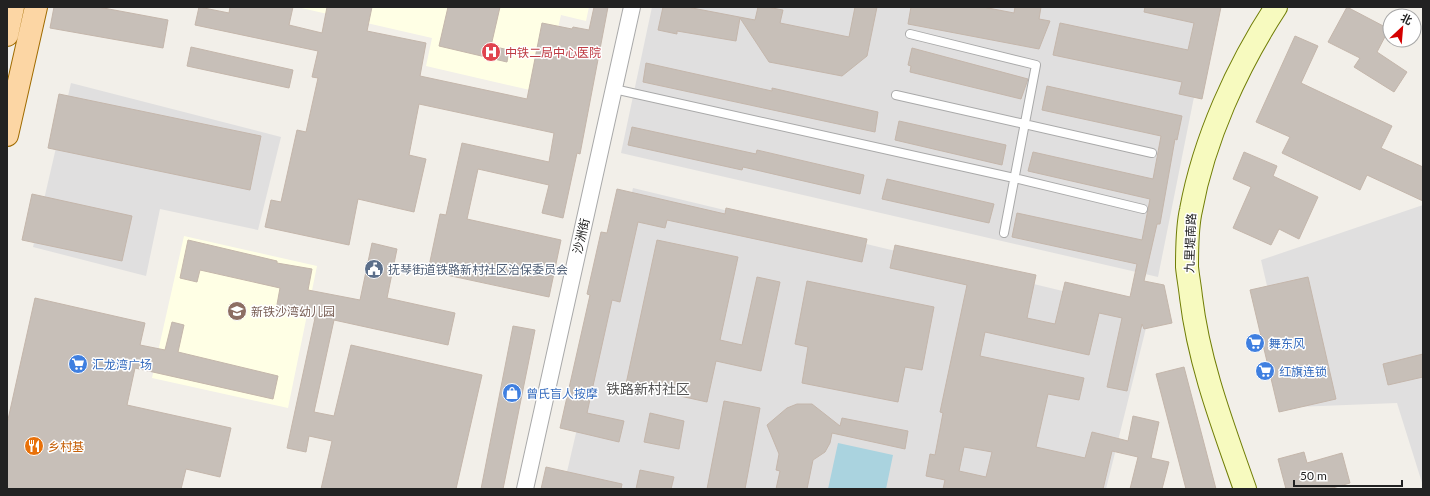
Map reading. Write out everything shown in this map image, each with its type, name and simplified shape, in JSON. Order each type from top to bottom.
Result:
[{"type":"main road","points":[[7,35],[13,7]]},
{"type":"main road","points":[[7,135],[36,7]]},
{"type":"street","name":"沙洲街","points":[[525,489],[632,7]]},
{"type":"street","name":"九里堤南路","points":[[1245,489],[1208,385],[1193,319],[1187,268],[1190,211],[1204,159],[1229,94],[1255,39],[1276,7]]},
{"type":"lane","points":[[910,34],[1036,65],[1004,232]]},
{"type":"lane","points":[[614,88],[1014,178],[1143,209]]},
{"type":"lane","points":[[896,95],[1152,153]]},
{"type":"shaded area","name":"中铁二局中心医院","points":[[297,7],[589,7],[586,21],[561,15],[543,93],[426,66],[432,38]]},
{"type":"shaded area","points":[[652,7],[1212,7],[1158,277],[621,153]]},
{"type":"shaded area","points":[[71,83],[281,137],[258,230],[160,209],[146,276],[33,247]]},
{"type":"shaded area","points":[[633,188],[1150,312],[1106,489],[563,489]]},
{"type":"shaded area","points":[[1423,205],[1423,486],[1397,403],[1295,407],[1261,260]]},
{"type":"shaded area","name":"新铁沙湾幼儿园","points":[[184,236],[317,266],[288,408],[152,378]]},
{"type":"water","points":[[838,443],[893,455],[886,489],[828,489]]},
{"type":"building","points":[[54,7],[98,7],[168,20],[163,48],[50,28]]},
{"type":"building","points":[[199,7],[229,13],[230,7],[293,7],[289,25],[322,33],[327,7],[372,7],[367,31],[426,43],[420,76],[527,99],[542,23],[572,29],[573,27],[589,30],[594,7],[608,7],[580,154],[577,153],[563,218],[542,213],[549,185],[478,169],[467,219],[561,240],[549,297],[428,271],[440,214],[446,215],[462,143],[549,162],[554,133],[419,104],[409,155],[426,159],[414,212],[358,199],[349,245],[265,227],[271,200],[281,202],[297,130],[306,132],[318,78],[312,77],[318,51],[195,25]]},
{"type":"building","points":[[448,7],[500,7],[491,46],[509,50],[507,62],[439,46]]},
{"type":"building","points":[[663,7],[687,7],[755,20],[758,7],[767,7],[783,10],[780,23],[849,37],[855,7],[877,7],[867,56],[842,76],[769,62],[740,18],[736,41],[677,31],[677,34],[658,30]]},
{"type":"building","points":[[911,7],[983,7],[1014,13],[1015,7],[1041,7],[1039,19],[1050,21],[1039,49],[908,24]]},
{"type":"building","points":[[1145,7],[1221,7],[1202,99],[1179,94],[1182,82],[1053,55],[1060,23],[1188,50],[1194,23],[1144,12]]},
{"type":"building","points":[[1347,7],[1382,25],[1382,42],[1377,52],[1407,72],[1394,92],[1354,67],[1360,58],[1328,42]]},
{"type":"building","points":[[1295,36],[1318,46],[1301,83],[1392,126],[1381,148],[1423,167],[1423,201],[1367,175],[1360,190],[1282,153],[1290,137],[1256,122]]},
{"type":"building","points":[[191,47],[293,70],[289,88],[187,66]]},
{"type":"building","points":[[912,48],[1028,79],[1021,99],[910,72],[911,66],[908,65]]},
{"type":"building","points":[[646,63],[772,91],[772,88],[878,112],[875,132],[643,82]]},
{"type":"building","points":[[1047,86],[1182,116],[1177,140],[1175,139],[1160,224],[1157,224],[1144,281],[1164,285],[1172,323],[1144,329],[1142,324],[1127,391],[1107,387],[1122,318],[1099,313],[1089,355],[985,332],[980,356],[1084,378],[1079,400],[1048,394],[1036,447],[1085,458],[1092,432],[1128,441],[1133,416],[1159,422],[1151,458],[1169,462],[1162,489],[1130,489],[1138,457],[1112,451],[1103,489],[943,489],[945,480],[926,476],[930,454],[935,455],[943,413],[940,412],[967,285],[890,268],[895,245],[1036,275],[1027,318],[1055,324],[1065,282],[1130,297],[1137,264],[1012,237],[1017,213],[1142,240],[1150,199],[1028,171],[1033,152],[1153,179],[1161,136],[1042,110]],"holes":[[[964,447],[992,452],[986,477],[959,471]]]},
{"type":"building","points":[[59,94],[261,136],[250,190],[48,148]]},
{"type":"building","points":[[899,121],[1006,145],[1002,165],[895,140]]},
{"type":"building","points":[[632,127],[756,154],[757,150],[864,175],[860,194],[743,167],[742,170],[628,145]]},
{"type":"building","points":[[1244,152],[1277,166],[1273,176],[1318,197],[1299,239],[1279,229],[1271,245],[1233,228],[1251,187],[1233,179]]},
{"type":"building","points":[[887,179],[994,204],[989,223],[882,199]]},
{"type":"building","points":[[617,189],[725,214],[726,208],[867,239],[862,262],[667,220],[665,228],[638,222],[620,302],[612,300],[587,413],[624,421],[619,442],[560,428],[590,295],[587,294],[601,232],[607,233]]},
{"type":"building","points":[[32,194],[132,216],[122,261],[22,240]]},
{"type":"building","points":[[188,240],[277,261],[277,263],[312,269],[308,290],[360,300],[372,243],[397,249],[387,298],[455,313],[448,345],[334,320],[314,412],[334,416],[351,345],[482,375],[456,489],[321,489],[332,441],[309,436],[306,452],[287,448],[315,318],[276,310],[280,288],[200,270],[197,282],[180,278]]},
{"type":"building","points":[[657,240],[738,257],[720,340],[742,345],[757,277],[780,282],[761,371],[716,361],[707,402],[626,384]]},
{"type":"building","points":[[1308,277],[1336,399],[1279,412],[1250,290]]},
{"type":"building","points":[[807,281],[934,307],[922,370],[905,367],[898,402],[802,383],[808,347],[795,344]]},
{"type":"building","name":"汇龙湾广场","points":[[35,298],[145,323],[140,345],[165,350],[172,322],[184,325],[178,352],[278,376],[273,399],[135,368],[127,405],[231,428],[220,477],[186,469],[181,489],[7,489],[7,424]]},
{"type":"building","points":[[513,326],[535,330],[503,489],[481,489]]},
{"type":"building","points":[[1423,354],[1423,377],[1388,385],[1383,364]]},
{"type":"building","points":[[1184,367],[1216,489],[1186,489],[1156,374]]},
{"type":"building","points":[[724,401],[760,408],[745,489],[707,489]]},
{"type":"building","points":[[797,404],[812,404],[840,426],[842,418],[908,431],[905,449],[832,433],[830,443],[825,452],[813,460],[807,489],[776,489],[780,471],[776,470],[779,454],[767,425],[787,408]]},
{"type":"building","points":[[650,413],[684,421],[679,449],[644,442]]},
{"type":"building","points":[[1304,452],[1307,463],[1342,453],[1350,483],[1329,489],[1286,489],[1278,459]]},
{"type":"building","points":[[546,467],[622,484],[621,489],[541,489]]},
{"type":"building","points":[[640,470],[674,477],[671,489],[636,489]]},
{"type":"place","name":"中铁二局中心医院","points":[[491,52]]},
{"type":"place","name":"抚琴街道铁路新村社区治保委员会","points":[[374,269]]},
{"type":"place","name":"新铁沙湾幼儿园","points":[[237,311]]},
{"type":"place","name":"舞东风","points":[[1255,343]]},
{"type":"place","name":"汇龙湾广场","points":[[78,364]]},
{"type":"place","name":"红旗连锁","points":[[1265,371]]},
{"type":"place","name":"曾氏盲人按摩","points":[[512,393]]},
{"type":"place","name":"乡村基","points":[[34,446]]},
{"type":"district","name":"铁路新村社区","points":[[648,388]]}]
